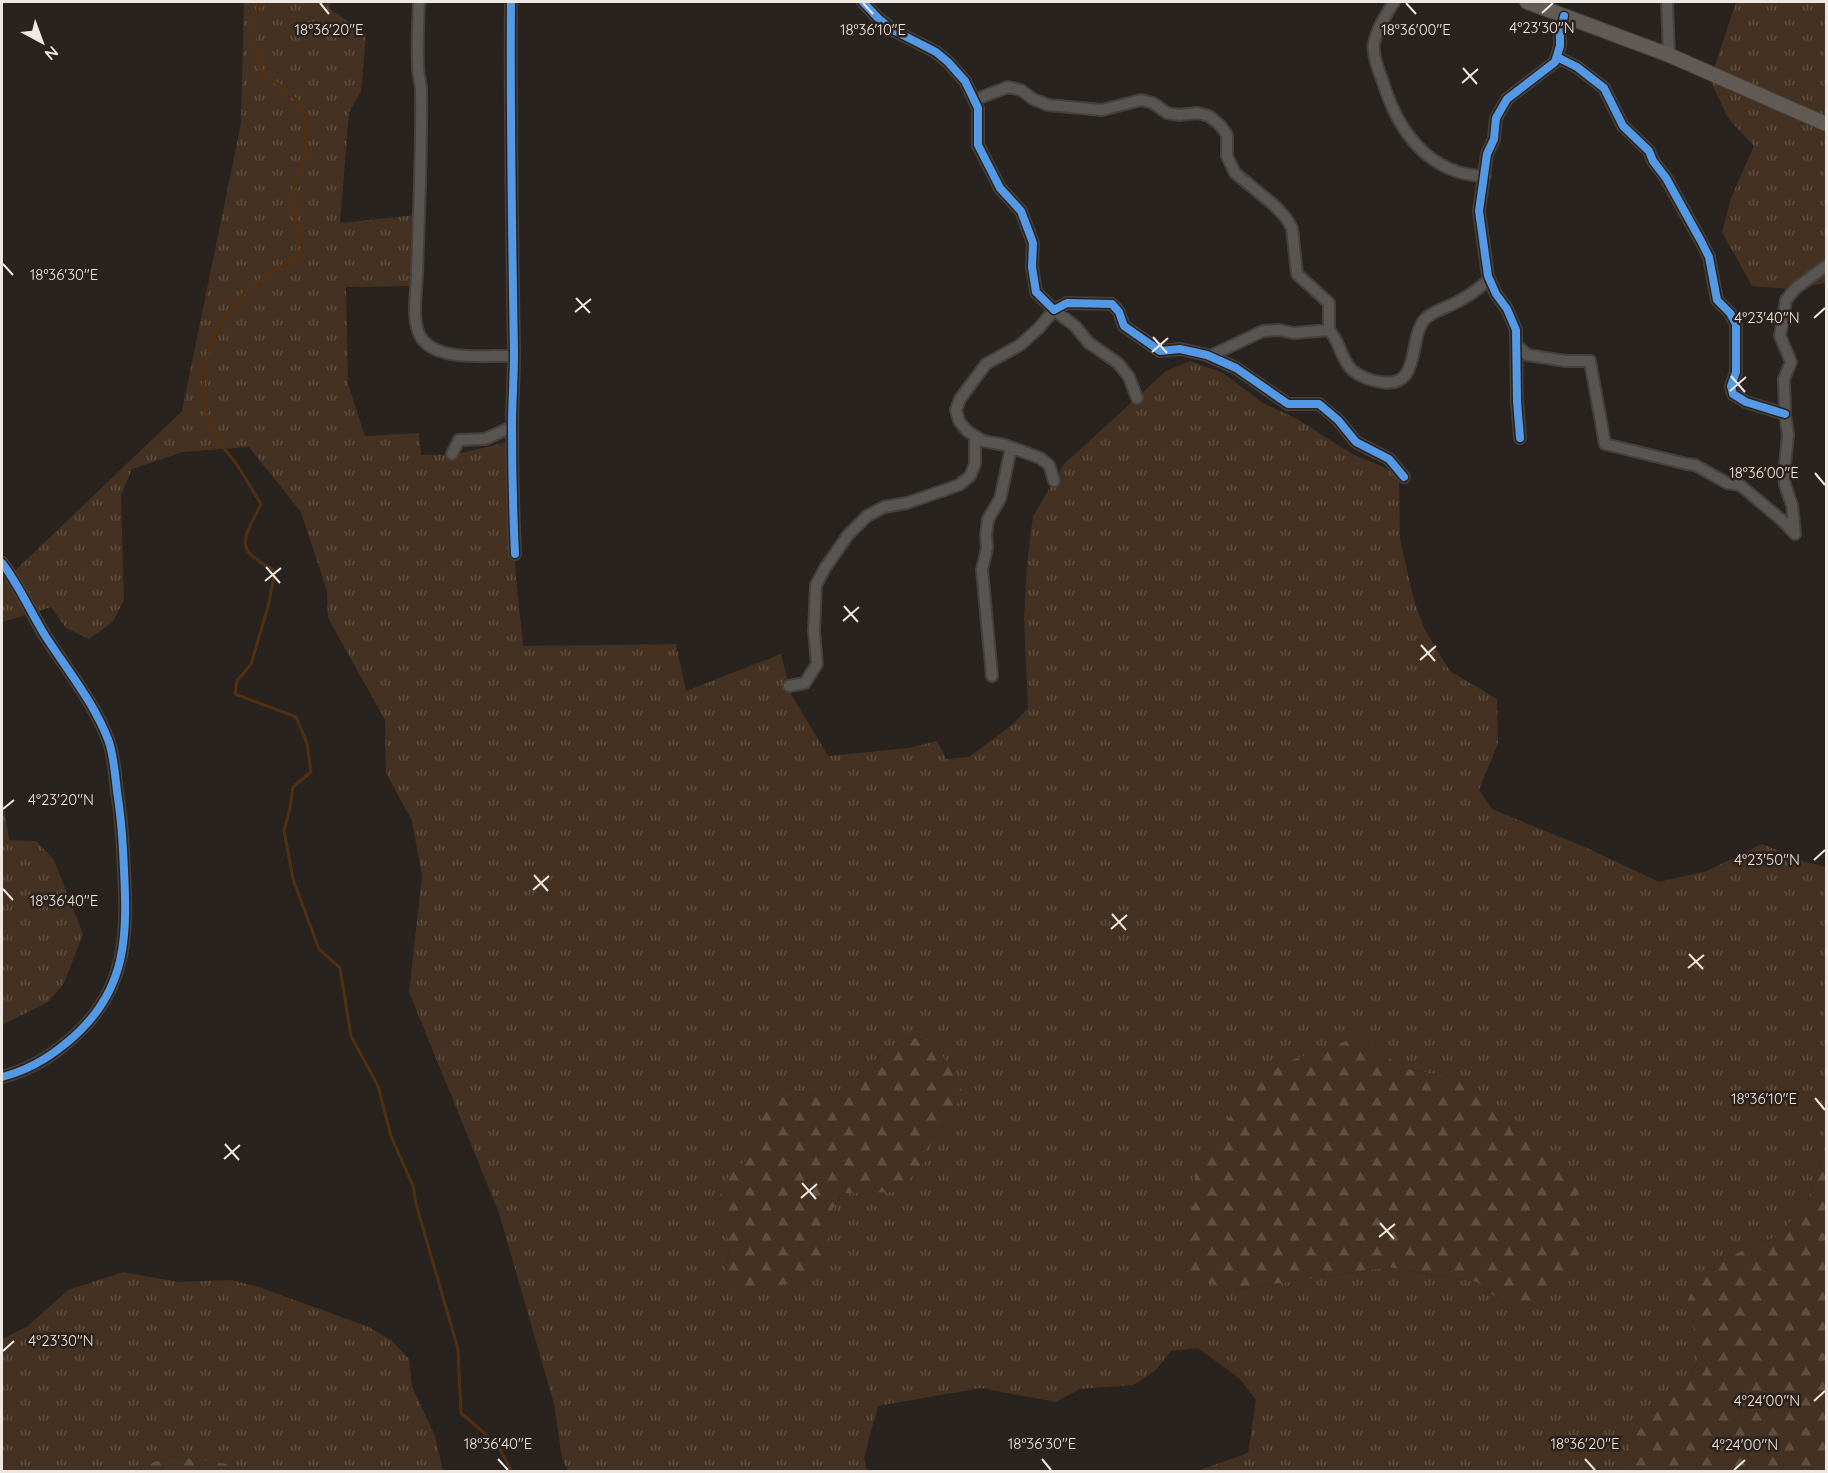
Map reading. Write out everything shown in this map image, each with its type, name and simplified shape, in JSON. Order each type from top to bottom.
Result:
[{"type":"main road","points":[[1527,2],[1670,55],[1827,124]]},
{"type":"street","points":[[419,2],[420,186],[414,303],[421,338],[432,349],[449,354],[514,356]]},
{"type":"street","points":[[511,2],[510,87],[513,175],[511,253],[514,356],[512,427],[515,554]]},
{"type":"street","points":[[863,2],[893,30],[936,52],[964,81],[978,108],[978,145],[1000,188],[1021,211],[1033,243],[1032,267],[1035,292],[1075,326],[1089,343],[1118,363],[1129,377],[1137,398]]},
{"type":"street","points":[[1394,2],[1385,15],[1374,44],[1389,103],[1410,140],[1429,157],[1458,173],[1485,176]]},
{"type":"street","points":[[1668,2],[1670,55]]},
{"type":"street","points":[[1520,438],[1516,330],[1489,279],[1479,211],[1487,154],[1494,139],[1496,118],[1507,99],[1555,62],[1564,16]]},
{"type":"street","points":[[1557,57],[1577,68],[1604,88],[1623,126],[1649,151],[1701,241],[1708,257],[1717,300],[1730,313],[1736,324],[1736,372],[1731,386],[1733,394],[1746,402],[1785,414]]},
{"type":"street","points":[[974,100],[1008,87],[1021,90],[1033,99],[1048,105],[1101,110],[1141,100],[1153,103],[1167,113],[1179,115],[1198,113],[1209,116],[1227,135],[1227,156],[1235,173],[1274,205],[1292,228],[1297,274],[1329,303],[1329,330],[1334,335],[1341,356],[1352,370],[1365,378],[1394,383],[1402,378],[1413,361],[1419,331],[1425,319],[1477,290],[1489,279]]},
{"type":"street","points":[[1516,344],[1527,355],[1566,362],[1590,361],[1605,444],[1695,465],[1727,483],[1740,485],[1795,534],[1792,505],[1784,474],[1788,435],[1785,414],[1785,378],[1791,362],[1780,336],[1786,300],[1796,288],[1827,266]]},
{"type":"street","points":[[1054,481],[1049,465],[1040,458],[983,441],[967,431],[959,421],[956,410],[960,399],[986,364],[1020,345],[1054,310],[1067,303],[1112,304],[1119,312],[1124,327],[1160,351],[1180,349],[1210,356],[1236,368],[1288,404],[1319,404],[1338,420],[1356,442],[1389,459],[1404,477]]},
{"type":"street","points":[[1210,356],[1263,331],[1279,330],[1294,333],[1329,330]]},
{"type":"street","points":[[452,454],[459,441],[485,439],[512,427]]},
{"type":"street","points":[[789,686],[805,683],[817,664],[814,631],[816,585],[825,568],[849,535],[867,516],[884,507],[907,503],[958,485],[970,476],[975,464],[975,436]]},
{"type":"street","points":[[992,676],[982,570],[987,548],[988,519],[1000,499],[1011,448]]},
{"type":"street","points":[[2,563],[82,692],[109,743],[114,762],[122,821],[125,891],[124,947],[120,965],[110,992],[95,1016],[82,1030],[51,1055],[29,1067],[2,1077]]},
{"type":"green space","points":[[244,2],[330,2],[330,9],[366,34],[361,92],[349,112],[340,223],[416,215],[410,286],[346,287],[348,384],[365,436],[419,433],[421,455],[458,454],[507,442],[523,646],[676,644],[686,691],[781,654],[791,694],[828,756],[909,748],[937,741],[946,759],[969,757],[1012,725],[1028,708],[1024,619],[1033,516],[1064,464],[1166,371],[1190,361],[1223,373],[1263,403],[1299,420],[1352,454],[1384,467],[1399,478],[1400,539],[1414,601],[1425,630],[1450,671],[1497,699],[1498,743],[1479,790],[1492,809],[1587,848],[1659,882],[1707,871],[1762,844],[1806,862],[1826,867],[1826,1143],[1808,1200],[1776,1237],[1725,1258],[1687,1302],[1700,1354],[1689,1381],[1646,1420],[1631,1442],[1624,1467],[1620,1471],[1197,1471],[1248,1453],[1256,1400],[1240,1379],[1198,1348],[1171,1351],[1155,1371],[1133,1385],[1080,1389],[1056,1402],[981,1388],[878,1406],[864,1458],[867,1471],[568,1471],[562,1459],[554,1404],[499,1213],[409,992],[422,876],[412,821],[386,773],[385,720],[328,618],[327,591],[301,512],[249,447],[183,452],[132,469],[121,495],[124,599],[113,622],[89,639],[66,628],[51,607],[3,622],[2,626],[2,583],[182,411],[241,123]],"holes":[[[1361,1036],[1402,1068],[1455,1078],[1517,1314],[1477,1282],[1388,1267],[1233,1290]],[[910,1037],[936,1043],[953,1116],[933,1135],[926,1161],[895,1192],[843,1192],[829,1216],[829,1243],[725,1272],[729,1246],[730,1173],[753,1155],[765,1131],[775,1087],[825,1097],[847,1087],[886,1049]]]},
{"type":"green space","points":[[1736,2],[1826,2],[1826,283],[1790,289],[1752,286],[1722,232],[1731,198],[1754,146],[1728,118],[1710,80]]},
{"type":"green space","points":[[2,794],[9,840],[36,841],[54,860],[83,934],[64,983],[48,1002],[2,1025]]},
{"type":"green space","points":[[1361,1036],[1402,1068],[1455,1078],[1578,1188],[1585,1242],[1561,1290],[1517,1314],[1477,1282],[1388,1267],[1233,1290],[1183,1275],[1196,1170],[1258,1072]]},
{"type":"green space","points":[[910,1037],[936,1043],[962,1091],[953,1116],[933,1135],[926,1161],[895,1192],[842,1193],[829,1216],[829,1243],[820,1268],[797,1282],[744,1291],[725,1272],[729,1246],[720,1196],[730,1173],[753,1155],[765,1131],[757,1106],[775,1087],[825,1097],[847,1087],[886,1049]]},
{"type":"green space","points":[[1826,1143],[1826,1471],[1620,1471],[1624,1467],[1631,1442],[1646,1420],[1689,1381],[1700,1354],[1687,1302],[1699,1276],[1725,1258],[1776,1237],[1808,1200]]},
{"type":"green space","points":[[123,1272],[178,1282],[231,1280],[259,1287],[369,1327],[391,1340],[409,1359],[412,1386],[435,1436],[443,1471],[232,1471],[226,1464],[174,1456],[125,1471],[2,1472],[2,1339],[28,1326],[68,1290]]},
{"type":"green space","points":[[174,1456],[227,1464],[232,1471],[125,1471]]},
{"type":"waterway","points":[[261,2],[254,28],[262,74],[278,84],[301,104],[305,117],[306,158],[294,189],[292,205],[297,227],[297,256],[266,276],[234,303],[214,335],[205,371],[206,409],[211,427],[261,504],[248,529],[246,549],[256,559],[275,571],[268,607],[251,664],[237,681],[235,694],[296,717],[307,743],[311,772],[293,787],[284,831],[293,879],[319,949],[340,968],[351,1036],[378,1086],[391,1136],[413,1186],[416,1204],[458,1349],[461,1413],[497,1444],[512,1472]]},
{"type":"cycle path","points":[[511,2],[514,353],[512,442],[515,554]]},
{"type":"cycle path","points":[[863,2],[893,30],[936,52],[965,81],[978,108],[978,145],[1000,188],[1021,211],[1033,243],[1032,267],[1036,292],[1054,310],[1067,303],[1112,304],[1119,312],[1124,326],[1160,351],[1180,349],[1207,355],[1236,368],[1288,404],[1319,404],[1338,420],[1356,442],[1389,459],[1404,477]]},
{"type":"cycle path","points":[[1520,438],[1516,330],[1488,276],[1479,211],[1487,154],[1494,139],[1496,118],[1507,99],[1555,62],[1560,46],[1564,16]]},
{"type":"cycle path","points":[[1557,57],[1577,67],[1604,88],[1623,126],[1649,151],[1701,241],[1709,257],[1717,300],[1730,313],[1736,324],[1736,372],[1731,386],[1733,394],[1746,402],[1785,414]]},
{"type":"cycle path","points":[[2,563],[46,637],[89,701],[109,742],[121,820],[125,906],[121,956],[114,979],[103,1002],[87,1023],[65,1044],[27,1068],[2,1077]]}]
